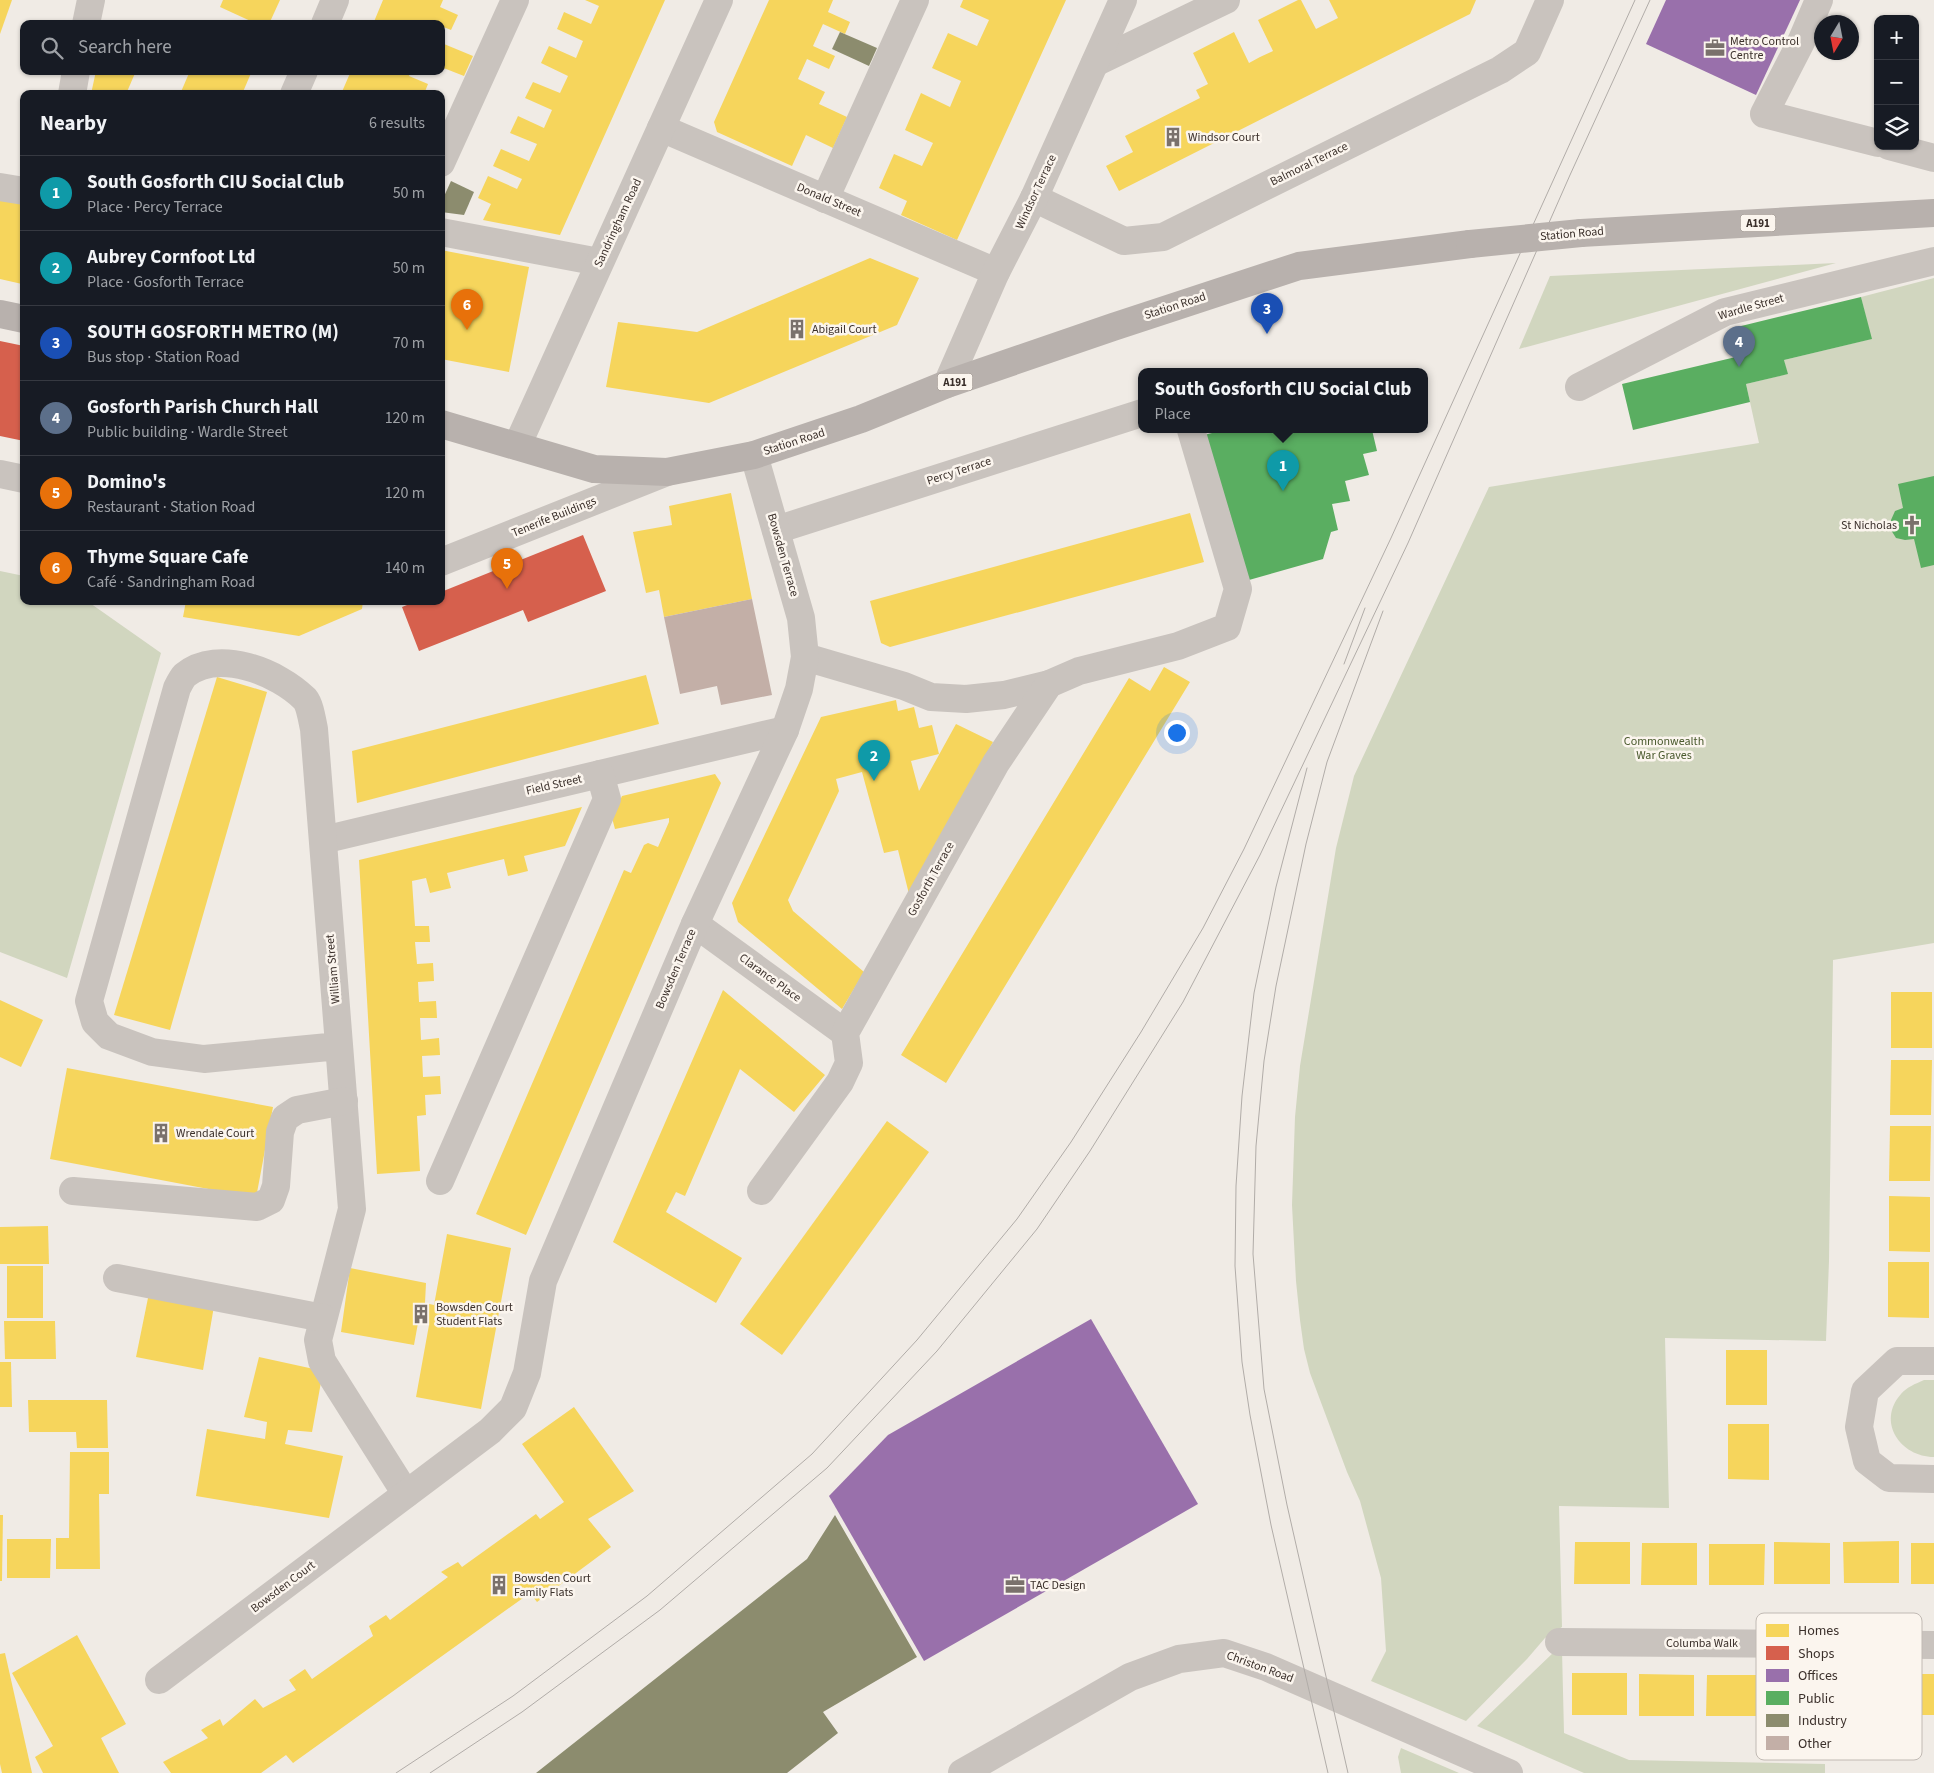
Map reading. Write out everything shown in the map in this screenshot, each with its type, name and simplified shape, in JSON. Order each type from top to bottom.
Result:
[{"type":"main road","name":"Station Road","points":[[445,425],[594,469],[667,472],[754,455],[861,420],[947,384],[1299,266],[1470,244],[1581,233],[1934,213]]},
{"type":"main road","points":[[0,314],[20,318]]},
{"type":"street","points":[[87,20],[91,0]]},
{"type":"street","points":[[327,20],[336,0]]},
{"type":"street","points":[[445,154],[515,0]]},
{"type":"street","name":"Sandringham Road","points":[[517,446],[719,0]]},
{"type":"street","points":[[825,199],[915,0]]},
{"type":"street","name":"Windsor Terrace","points":[[947,384],[996,272],[1034,198],[1123,0]]},
{"type":"street","points":[[1095,63],[1226,0]]},
{"type":"street","name":"Balmoral Terrace","points":[[1034,198],[1124,241],[1163,237],[1500,70],[1527,52],[1550,0]]},
{"type":"street","points":[[1819,0],[1801,42],[1764,114],[1874,142]]},
{"type":"street","points":[[73,90],[75,75]]},
{"type":"street","points":[[296,90],[302,75]]},
{"type":"street","name":"Donald Street","points":[[661,128],[996,272]]},
{"type":"street","points":[[1904,150],[1934,158]]},
{"type":"street","points":[[0,187],[20,190]]},
{"type":"street","points":[[445,233],[599,262]]},
{"type":"street","name":"Wardle Street","points":[[1579,387],[1725,312],[1934,260]]},
{"type":"street","name":"Percy Terrace","points":[[776,530],[1138,414]]},
{"type":"street","points":[[805,657],[904,686],[931,696],[966,700],[1004,695],[1049,684],[1079,671],[1178,646],[1227,627],[1238,589],[1192,433]]},
{"type":"street","name":"Bowsden Terrace","points":[[543,1281],[695,924],[785,730],[799,689],[805,657],[801,618],[754,455]]},
{"type":"street","name":"Tenerife Buildings","points":[[445,560],[667,472]]},
{"type":"street","points":[[0,474],[20,478]]},
{"type":"street","name":"William Street","points":[[323,1318],[352,1209],[314,729],[306,700],[275,676],[232,663],[203,664],[184,676],[177,688],[89,1001],[94,1022],[109,1036],[152,1052],[204,1059],[339,1046]]},
{"type":"street","name":"Gosforth Terrace","points":[[845,1033],[996,764],[1049,684]]},
{"type":"street","name":"Field Street","points":[[323,840],[785,730]]},
{"type":"street","points":[[440,1181],[607,800],[600,774]]},
{"type":"street","name":"Clarance Place","points":[[695,924],[845,1033]]},
{"type":"street","points":[[761,1192],[840,1082],[849,1063],[845,1033]]},
{"type":"street","points":[[73,1192],[257,1206],[271,1200],[276,1186],[280,1132],[285,1118],[297,1110],[344,1101]]},
{"type":"street","points":[[117,1278],[323,1318],[318,1340],[322,1361],[406,1494]]},
{"type":"street","name":"Bowsden Court","points":[[159,1680],[490,1432],[513,1408],[527,1373],[543,1281]]},
{"type":"street","points":[[1934,1361],[1897,1361],[1865,1391],[1859,1427],[1867,1461],[1889,1478],[1934,1479]]},
{"type":"street","name":"Columba Walk","points":[[1559,1642],[1756,1644]]},
{"type":"street","name":"Christon Road","points":[[962,1773],[1130,1677],[1179,1659],[1224,1653],[1266,1666],[1509,1773]]},
{"type":"green space","points":[[1836,263],[1519,349],[1550,276]]},
{"type":"green space","name":"Commonwealth War Graves","points":[[1934,278],[1934,943],[1833,960],[1829,1261],[1826,1341],[1665,1338],[1669,1508],[1559,1506],[1562,1627],[1545,1638],[1466,1721],[1371,1681],[1386,1651],[1381,1578],[1360,1501],[1347,1472],[1310,1373],[1300,1320],[1292,1205],[1295,1117],[1300,1066],[1336,848],[1354,776],[1489,487],[1759,443],[1746,384],[1787,374],[1784,360],[1871,339],[1861,297]]},
{"type":"green space","points":[[0,571],[20,575],[20,605],[93,605],[161,653],[67,978],[0,952]]},
{"type":"green space","points":[[1924,1380],[1934,1380],[1934,1457],[1911,1451],[1902,1444],[1892,1426],[1891,1416],[1894,1405],[1901,1394]]},
{"type":"green space","points":[[1562,1650],[1564,1733],[1629,1760],[1825,1764],[1825,1773],[1584,1773],[1477,1726],[1554,1652]]},
{"type":"green space","points":[[1401,1748],[1459,1773],[1401,1773],[1398,1757]]},
{"type":"building: Homes","points":[[0,0],[12,0],[0,34]]},
{"type":"building: Homes","points":[[223,0],[280,0],[271,20],[248,20],[220,7]]},
{"type":"building: Homes","points":[[383,0],[443,0],[440,7],[458,15],[451,30],[445,28],[445,20],[375,20]]},
{"type":"building: Homes","points":[[585,0],[665,0],[560,235],[483,220],[491,204],[478,198],[488,176],[517,189],[522,179],[493,166],[501,149],[529,161],[537,144],[510,133],[518,116],[544,128],[552,110],[525,98],[533,82],[560,93],[568,76],[541,63],[549,46],[576,58],[583,41],[557,29],[564,12],[591,24],[599,6]]},
{"type":"building: Homes","points":[[769,0],[833,0],[828,12],[850,22],[845,34],[823,24],[813,46],[835,56],[829,69],[807,59],[798,79],[825,92],[819,104],[847,117],[833,148],[806,135],[792,166],[717,132],[714,122]]},
{"type":"building: Homes","points":[[963,0],[1066,0],[957,240],[901,215],[907,201],[879,188],[894,154],[922,166],[933,143],[905,130],[921,93],[950,107],[961,81],[932,68],[948,33],[977,46],[989,20],[960,7]]},
{"type":"building: Homes","points":[[1301,0],[1316,29],[1338,18],[1329,0],[1476,0],[1470,14],[1119,191],[1106,166],[1133,152],[1125,136],[1200,98],[1196,90],[1208,84],[1193,53],[1234,32],[1249,63],[1273,51],[1258,20]]},
{"type":"building: Homes","points":[[445,44],[473,56],[464,76],[445,69]]},
{"type":"building: Homes","points":[[95,75],[134,75],[128,90],[92,90]]},
{"type":"building: Homes","points":[[188,75],[250,75],[244,90],[182,90]]},
{"type":"building: Homes","points":[[349,75],[409,75],[428,84],[426,90],[343,90]]},
{"type":"building: Homes","points":[[0,194],[20,198],[20,284],[0,279]]},
{"type":"building: Homes","points":[[445,251],[529,267],[509,372],[445,360]]},
{"type":"building: Homes","name":"Abigail Court","points":[[870,258],[919,278],[897,325],[709,403],[606,387],[618,322],[697,332]]},
{"type":"building: Homes","points":[[731,493],[752,599],[664,617],[659,590],[646,593],[633,532],[672,525],[669,506]]},
{"type":"building: Homes","points":[[1190,513],[1204,562],[890,647],[881,643],[870,601]]},
{"type":"building: Homes","points":[[185,605],[362,605],[362,609],[299,636],[183,617]]},
{"type":"building: Homes","points":[[1164,667],[1190,682],[946,1083],[901,1055],[1129,678],[1150,691]]},
{"type":"building: Homes","points":[[646,675],[659,724],[357,803],[352,751]]},
{"type":"building: Homes","points":[[217,677],[267,692],[170,1030],[114,1015]]},
{"type":"building: Homes","points":[[896,700],[898,711],[914,707],[919,728],[932,725],[939,754],[911,761],[919,791],[956,724],[993,742],[909,894],[898,850],[884,853],[862,772],[836,779],[839,791],[788,900],[793,911],[864,972],[842,1009],[738,922],[732,903],[821,717]]},
{"type":"building: Homes","points":[[715,774],[721,783],[526,1235],[476,1214],[624,870],[631,873],[644,845],[648,843],[658,847],[669,822],[669,818],[615,829],[612,818],[622,796]]},
{"type":"building: Homes","points":[[582,807],[565,846],[524,856],[528,871],[508,876],[504,859],[447,873],[451,888],[430,893],[426,878],[412,881],[415,926],[429,926],[430,942],[415,942],[417,964],[433,963],[434,981],[418,982],[419,1002],[436,1001],[437,1018],[420,1018],[421,1040],[439,1038],[440,1055],[422,1056],[423,1077],[440,1076],[441,1094],[425,1095],[426,1115],[417,1116],[420,1171],[377,1174],[359,860]]},
{"type":"building: Homes","points":[[723,990],[825,1075],[794,1112],[740,1069],[685,1196],[676,1192],[666,1212],[742,1258],[716,1303],[613,1242]]},
{"type":"building: Homes","points":[[1891,992],[1932,992],[1932,1048],[1891,1048]]},
{"type":"building: Homes","points":[[0,1000],[43,1020],[21,1067],[0,1057]]},
{"type":"building: Homes","points":[[1891,1060],[1932,1060],[1931,1115],[1890,1115]]},
{"type":"building: Homes","name":"Wrendale Court","points":[[67,1068],[273,1107],[256,1198],[50,1159]]},
{"type":"building: Homes","points":[[887,1121],[929,1152],[782,1355],[740,1324]]},
{"type":"building: Homes","points":[[1890,1126],[1931,1126],[1930,1181],[1889,1181]]},
{"type":"building: Homes","points":[[1889,1196],[1930,1197],[1930,1252],[1889,1251]]},
{"type":"building: Homes","points":[[48,1226],[49,1264],[0,1264],[0,1227]]},
{"type":"building: Homes","name":"Bowsden Court Student Flats","points":[[447,1234],[511,1248],[481,1409],[416,1397],[429,1325],[418,1323],[414,1345],[341,1332],[350,1268],[426,1283],[425,1303],[434,1305]]},
{"type":"building: Homes","points":[[1888,1262],[1929,1262],[1929,1318],[1888,1317]]},
{"type":"building: Homes","points":[[7,1266],[43,1266],[43,1318],[7,1318]]},
{"type":"building: Homes","points":[[149,1293],[214,1306],[203,1370],[136,1357]]},
{"type":"building: Homes","points":[[4,1321],[55,1321],[56,1359],[5,1359]]},
{"type":"building: Homes","points":[[1726,1350],[1767,1350],[1767,1405],[1726,1405]]},
{"type":"building: Homes","points":[[259,1357],[323,1371],[312,1432],[288,1430],[285,1444],[343,1456],[329,1518],[196,1496],[207,1429],[265,1439],[267,1422],[244,1417]]},
{"type":"building: Homes","points":[[0,1362],[11,1362],[12,1407],[0,1407]]},
{"type":"building: Homes","points":[[28,1400],[107,1400],[108,1448],[77,1448],[76,1432],[29,1432]]},
{"type":"building: Homes","name":"Bowsden Court Family Flats","points":[[574,1407],[634,1491],[588,1519],[611,1547],[537,1602],[530,1593],[293,1763],[286,1755],[261,1773],[171,1773],[163,1762],[208,1738],[201,1730],[220,1719],[223,1726],[255,1699],[263,1708],[296,1690],[289,1680],[305,1669],[312,1679],[373,1636],[369,1626],[386,1615],[390,1620],[448,1577],[441,1572],[458,1562],[462,1567],[536,1514],[540,1519],[564,1502],[522,1444]]},
{"type":"building: Homes","points":[[1728,1424],[1769,1424],[1769,1480],[1728,1479]]},
{"type":"building: Homes","points":[[70,1452],[109,1452],[109,1494],[99,1494],[100,1569],[56,1569],[56,1538],[69,1538]]},
{"type":"building: Homes","points":[[0,1515],[3,1515],[2,1581],[0,1581]]},
{"type":"building: Homes","points":[[7,1539],[51,1539],[50,1578],[7,1578]]},
{"type":"building: Homes","points":[[1899,1541],[1899,1583],[1844,1583],[1843,1542]]},
{"type":"building: Homes","points":[[1575,1542],[1630,1542],[1630,1584],[1574,1584]]},
{"type":"building: Homes","points":[[1774,1542],[1830,1543],[1830,1584],[1774,1584]]},
{"type":"building: Homes","points":[[1642,1543],[1697,1543],[1697,1585],[1641,1585]]},
{"type":"building: Homes","points":[[1911,1543],[1934,1543],[1934,1584],[1911,1584]]},
{"type":"building: Homes","points":[[1709,1544],[1765,1544],[1764,1585],[1709,1585]]},
{"type":"building: Homes","points":[[77,1635],[126,1724],[101,1738],[119,1773],[43,1773],[35,1757],[53,1746],[12,1673]]},
{"type":"building: Homes","points":[[5,1653],[32,1773],[2,1773],[0,1764],[0,1654]]},
{"type":"building: Homes","points":[[1572,1673],[1627,1673],[1627,1715],[1572,1715]]},
{"type":"building: Homes","points":[[1639,1674],[1694,1675],[1694,1716],[1639,1716]]},
{"type":"building: Homes","points":[[1922,1674],[1934,1674],[1934,1715],[1922,1715]]},
{"type":"building: Homes","points":[[1707,1675],[1756,1675],[1756,1716],[1706,1716]]},
{"type":"building: Shops","points":[[0,341],[20,345],[20,440],[0,436]]},
{"type":"building: Shops","points":[[583,535],[606,591],[528,622],[523,610],[419,651],[402,607],[407,605],[445,605],[445,590]]},
{"type":"building: Offices","name":"Metro Control Centre","points":[[1666,0],[1800,0],[1756,95],[1646,44]]},
{"type":"building: Offices","points":[[1091,1319],[1198,1504],[924,1661],[829,1496],[888,1435]]},
{"type":"building: Public","points":[[1861,297],[1872,339],[1784,360],[1788,374],[1746,384],[1750,402],[1633,430],[1622,384],[1740,356],[1733,328]]},
{"type":"building: Public","points":[[1212,433],[1373,433],[1377,451],[1363,454],[1369,475],[1345,481],[1350,501],[1332,504],[1338,530],[1331,532],[1323,559],[1249,580],[1228,508],[1223,509],[1204,435]]},
{"type":"building: Public","name":"St Nicholas","points":[[1934,476],[1934,565],[1921,568],[1914,539],[1896,538],[1891,530],[1891,520],[1895,511],[1903,508],[1898,484]]},
{"type":"building: Industry","points":[[840,32],[877,48],[869,66],[832,49]]},
{"type":"building: Industry","points":[[451,181],[474,192],[464,215],[445,213],[445,194]]},
{"type":"building: Industry","points":[[835,1515],[917,1657],[823,1712],[838,1733],[787,1773],[536,1773],[807,1559]]},
{"type":"building: Other","points":[[752,599],[772,695],[721,705],[717,686],[680,694],[664,617]]},
{"type":"tram line","points":[[396,1773],[513,1696],[647,1596],[812,1454],[917,1340],[1017,1219],[1071,1142],[1141,1032],[1203,928],[1244,849],[1391,538],[1635,0]]},
{"type":"tram line","points":[[430,1773],[522,1712],[660,1610],[827,1468],[937,1351],[1037,1229],[1090,1151],[1183,1002],[1260,855],[1408,543],[1570,175],[1650,0]]},
{"type":"tram line","points":[[1344,664],[1365,608]]},
{"type":"tram line","points":[[1348,1773],[1287,1505],[1264,1389],[1253,1254],[1256,1146],[1264,1061],[1276,986],[1306,844],[1327,762],[1383,611]]},
{"type":"tram line","points":[[1307,768],[1276,887],[1254,993],[1242,1096],[1236,1186],[1235,1266],[1242,1362],[1250,1415],[1271,1525],[1328,1773]]},
{"type":"place","name":"Metro Control Centre","points":[[1715,48]]},
{"type":"place","name":"Windsor Court","points":[[1173,137]]},
{"type":"place","name":"Abigail Court","points":[[797,329]]},
{"type":"place","name":"Thyme Square Cafe","points":[[467,330]]},
{"type":"place","name":"SOUTH GOSFORTH METRO (M)","points":[[1267,334]]},
{"type":"place","name":"Gosforth Parish Church Hall","points":[[1739,367]]},
{"type":"place","name":"South Gosforth CIU Social Club","points":[[1283,491]]},
{"type":"place","name":"St Nicholas","points":[[1912,525]]},
{"type":"place","name":"Domino's","points":[[507,589]]},
{"type":"place","name":"Aubrey Cornfoot Ltd","points":[[874,781]]},
{"type":"place","name":"Wrendale Court","points":[[161,1133]]},
{"type":"place","name":"Bowsden Court Student Flats","points":[[421,1314]]},
{"type":"place","name":"Bowsden Court Family Flats","points":[[499,1585]]},
{"type":"place","name":"TAC Design","points":[[1015,1585]]}]
